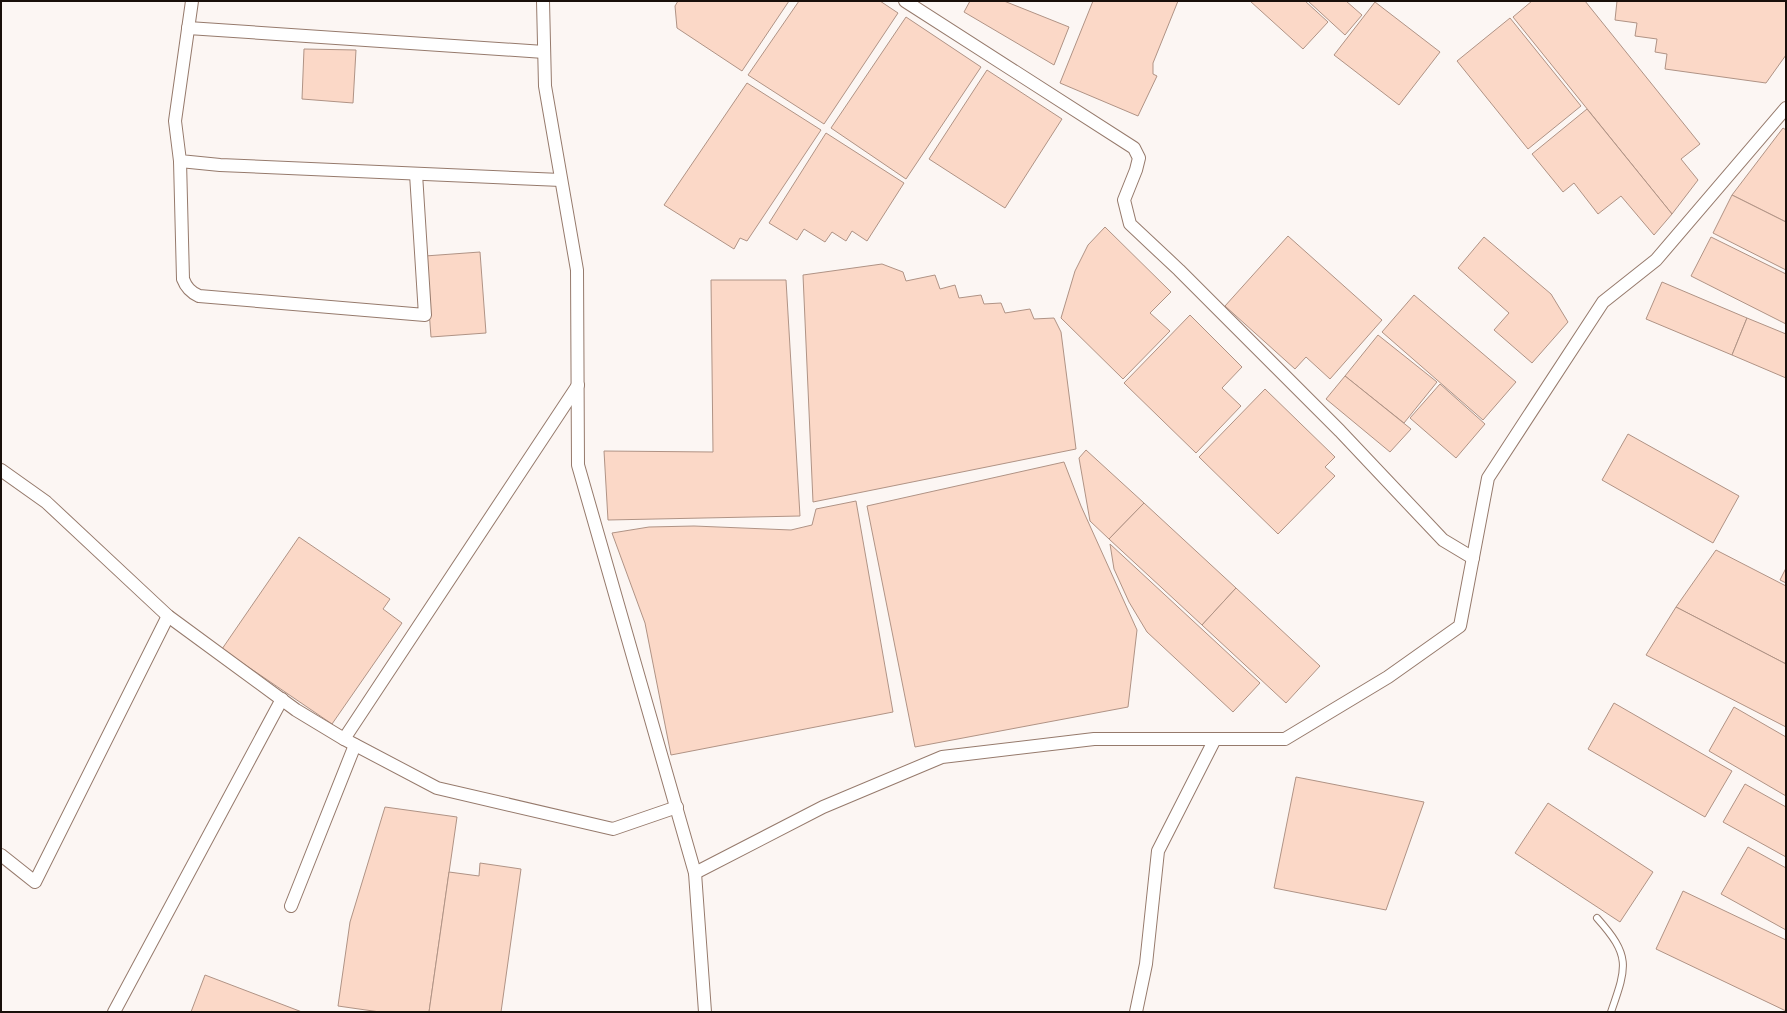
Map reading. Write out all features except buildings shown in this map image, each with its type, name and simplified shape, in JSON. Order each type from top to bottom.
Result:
[{"type":"street","points":[[192,1],[175,121],[180,161],[182,279],[193,294],[199,296],[425,315],[416,174]]},
{"type":"street","points":[[543,1],[545,86],[577,270],[578,465],[695,873],[705,1012]]},
{"type":"street","points":[[905,1],[1134,148],[1139,158],[1136,170],[1124,200],[1130,224],[1340,432],[1443,540],[1473,558]]},
{"type":"street","points":[[188,28],[544,52]]},
{"type":"street","points":[[695,873],[823,807],[942,757],[1094,739],[1285,739],[1388,677],[1460,626],[1488,478],[1603,302],[1656,260],[1786,108]]},
{"type":"street","points":[[180,161],[416,174],[561,180]]},
{"type":"street","points":[[344,739],[578,384]]},
{"type":"street","points":[[1,470],[46,502],[168,616],[282,699],[344,739],[437,788],[613,829],[677,807]]},
{"type":"street","points":[[1,855],[35,882],[168,616]]},
{"type":"street","points":[[114,1012],[282,699]]},
{"type":"street","points":[[1136,1012],[1146,964],[1158,851],[1215,739]]},
{"type":"street","points":[[291,906],[355,745]]},
{"type":"lane","points":[[1597,918],[1614,937],[1622,956],[1623,975],[1611,1012]]}]
